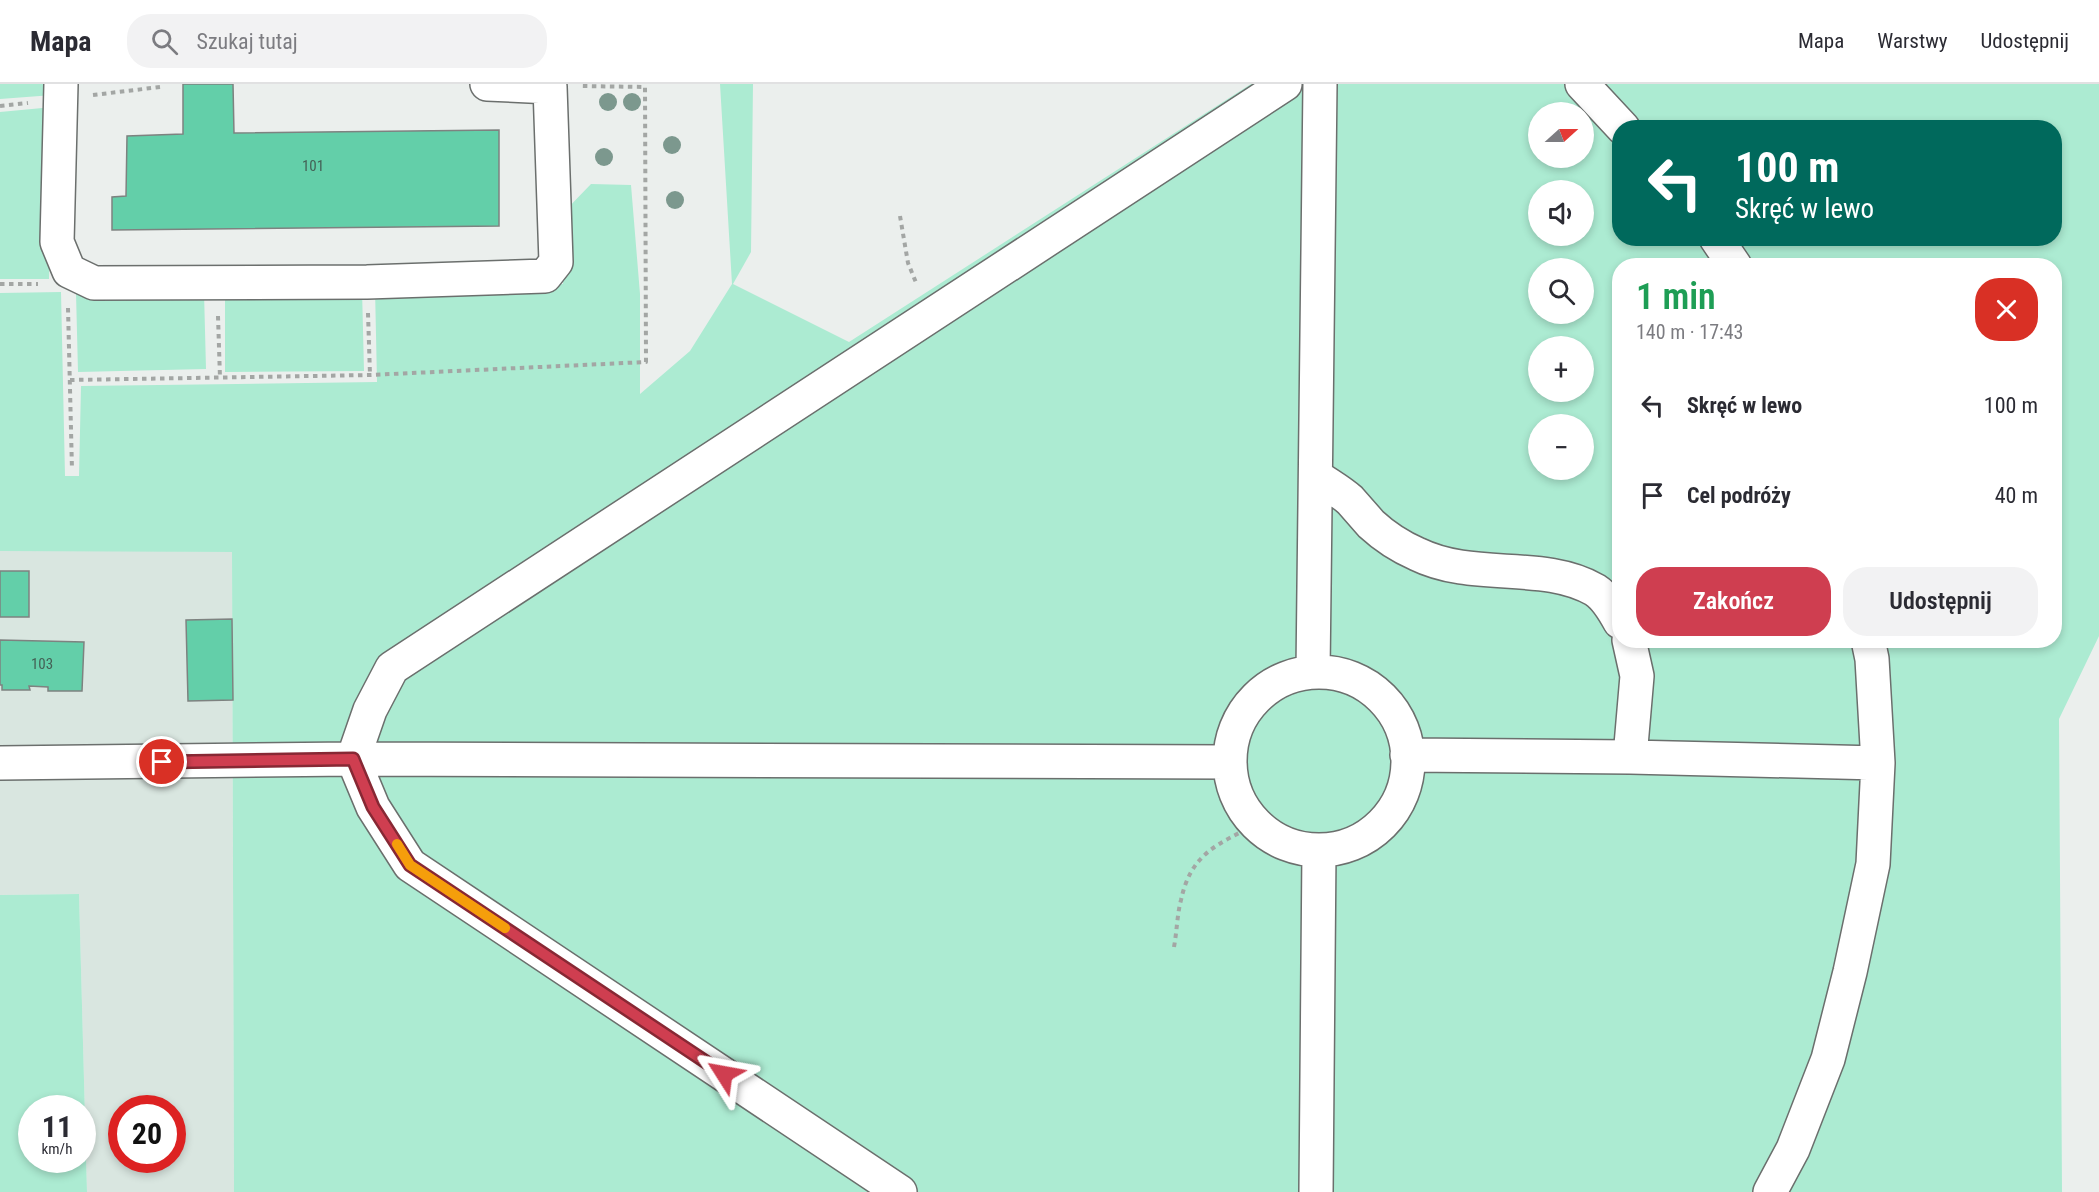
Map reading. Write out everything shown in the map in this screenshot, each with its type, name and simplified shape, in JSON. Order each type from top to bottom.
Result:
[{"type":"lane","points":[[61,84],[57,242],[69,271],[94,283],[367,282],[545,276],[556,262],[550,87],[487,84]]},
{"type":"lane","points":[[900,1192],[410,865],[373,807],[353,759],[370,710],[392,668],[1285,84]]},
{"type":"lane","points":[[1313,672],[1320,84]]},
{"type":"lane","points":[[1582,84],[1616,120]]},
{"type":"lane","points":[[1316,476],[1349,500],[1373,525],[1395,542],[1418,555],[1447,565],[1477,571],[1555,576],[1597,591],[1612,607]]},
{"type":"lane","points":[[1630,757],[1637,676],[1631,648]]},
{"type":"lane","points":[[1770,1192],[1793,1149],[1828,1059],[1846,991],[1873,864],[1878,763],[1870,648]]},
{"type":"lane","points":[[1313,672],[1327,672],[1354,679],[1378,694],[1396,716],[1404,735],[1407,755],[1404,784],[1396,804],[1384,821],[1373,831],[1354,842],[1320,850],[1285,843],[1257,824],[1247,813],[1237,795],[1231,776],[1230,762],[1234,732],[1254,700],[1284,678],[1313,672]]},
{"type":"lane","points":[[1407,755],[1878,763]]},
{"type":"lane","points":[[0,763],[353,759],[1230,762]]},
{"type":"lane","points":[[1316,1192],[1320,850]]},
{"type":"path","points":[[137,84],[137,90]]},
{"type":"path","points":[[92,96],[160,87]]},
{"type":"path","points":[[900,216],[908,263],[921,296],[934,314]]},
{"type":"path","points":[[69,271],[72,470]]},
{"type":"path","points":[[367,282],[370,375]]},
{"type":"path","points":[[218,283],[220,378]]},
{"type":"path","points":[[1174,946],[1180,900],[1201,856],[1257,824]]},
{"type":"shaded area","points":[[0,551],[232,552],[234,1192],[87,1192],[86,1173],[96,1173],[96,1095],[84,1095],[79,894],[0,895]]},
{"type":"green space","points":[[0,84],[53,84],[53,95],[0,99]]},
{"type":"green space","points":[[720,84],[753,84],[751,252],[733,284],[849,342],[1251,84],[2099,84],[2099,636],[2059,719],[2062,1192],[234,1192],[232,552],[0,551],[0,293],[61,292],[65,476],[79,476],[81,386],[377,382],[375,288],[563,284],[562,214],[591,184],[631,185],[640,294],[640,394],[690,351],[732,284]]},
{"type":"green space","points":[[53,107],[49,279],[0,279],[0,112]]},
{"type":"green space","points":[[362,289],[364,371],[225,372],[225,293]]},
{"type":"green space","points":[[204,292],[206,369],[78,372],[76,293]]},
{"type":"green space","points":[[79,894],[84,1095],[18,1095],[18,1173],[86,1173],[87,1192],[0,1192],[0,895]]},
{"type":"building","points":[[183,84],[233,84],[234,133],[499,130],[499,226],[112,230],[112,197],[126,196],[127,136],[183,134]]},
{"type":"building","points":[[0,571],[29,571],[29,617],[0,617]]},
{"type":"building","points":[[232,619],[233,700],[188,701],[186,620]]},
{"type":"building","points":[[0,640],[84,642],[82,691],[48,691],[48,687],[29,686],[30,690],[2,690]]},
{"type":"slow traffic","points":[[397,844],[410,865],[505,928]]},
{"type":"route","points":[[162,762],[353,759],[373,807],[410,865],[724,1074]]}]
